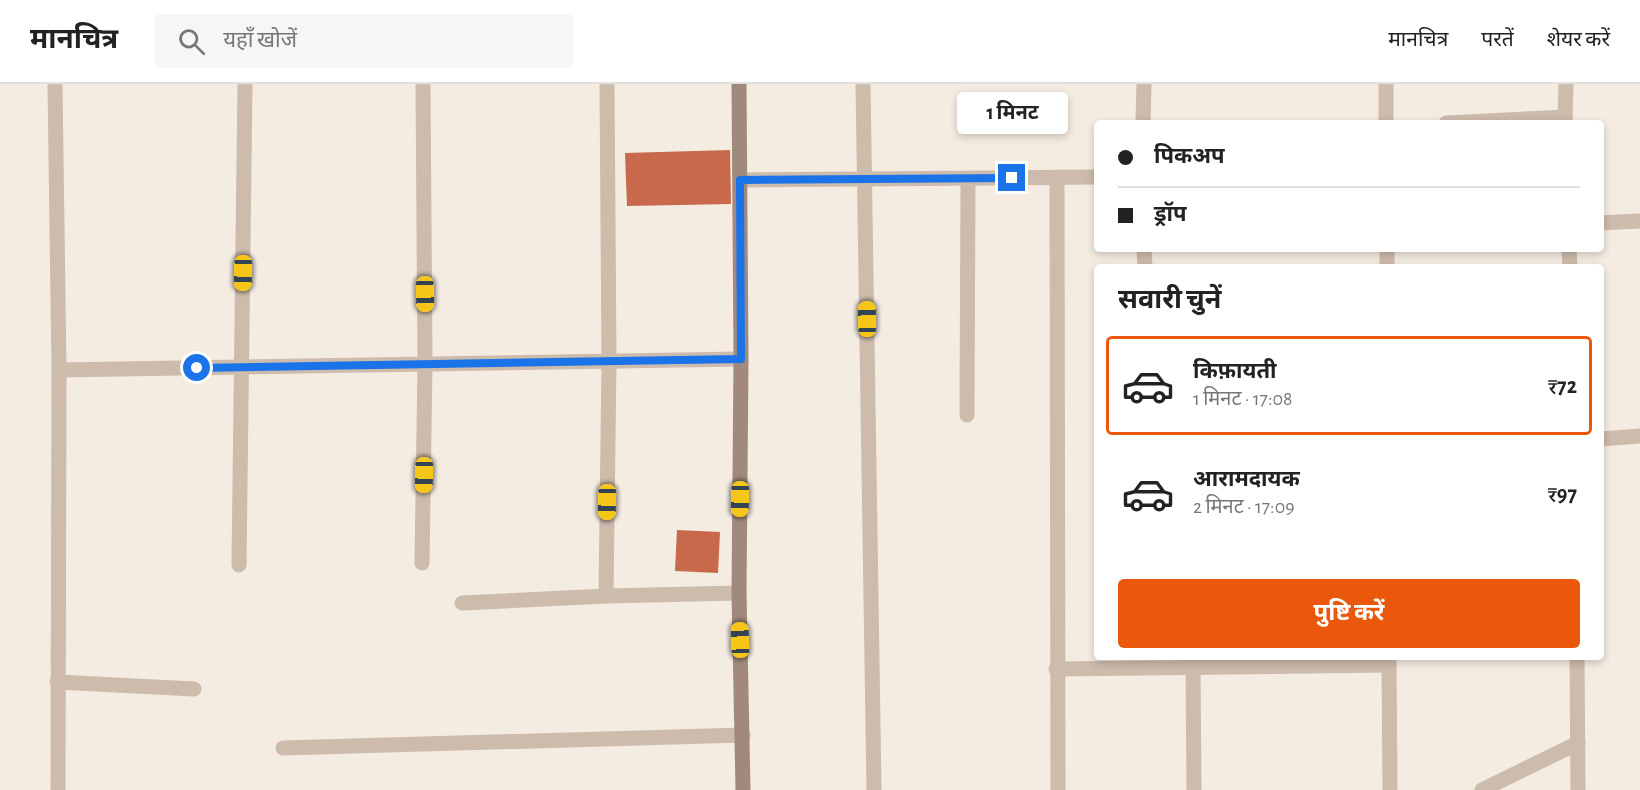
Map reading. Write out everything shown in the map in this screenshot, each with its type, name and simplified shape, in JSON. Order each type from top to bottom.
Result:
[{"type":"street","points":[[55,84],[59,370],[58,790]]},
{"type":"street","points":[[239,565],[245,84]]},
{"type":"street","points":[[422,563],[426,364],[423,84]]},
{"type":"street","points":[[606,596],[609,361],[607,84]]},
{"type":"street","points":[[739,84],[741,359],[739,593],[743,790]]},
{"type":"street","points":[[863,84],[874,790]]},
{"type":"street","points":[[1143,120],[1144,84]]},
{"type":"street","points":[[1386,84],[1386,120]]},
{"type":"street","points":[[1565,120],[1566,84]]},
{"type":"street","points":[[1057,177],[1056,669],[1058,790]]},
{"type":"street","points":[[740,180],[1094,177]]},
{"type":"street","points":[[967,415],[968,179]]},
{"type":"street","points":[[1604,223],[1640,221]]},
{"type":"street","points":[[59,370],[741,359]]},
{"type":"street","points":[[1604,439],[1640,436]]},
{"type":"street","points":[[462,603],[606,596],[739,593]]},
{"type":"street","points":[[1577,660],[1578,790]]},
{"type":"street","points":[[1056,669],[1151,662],[1193,668],[1389,661],[1390,790]]},
{"type":"street","points":[[1193,668],[1194,790]]},
{"type":"street","points":[[57,682],[194,688]]},
{"type":"street","points":[[283,748],[743,735]]},
{"type":"street","points":[[1482,790],[1578,743]]},
{"type":"building","points":[[730,150],[731,204],[627,206],[625,153]]},
{"type":"building","points":[[677,530],[720,532],[718,573],[675,571]]},
{"type":"route","points":[[197,368],[741,359],[740,180],[1012,178]]}]
